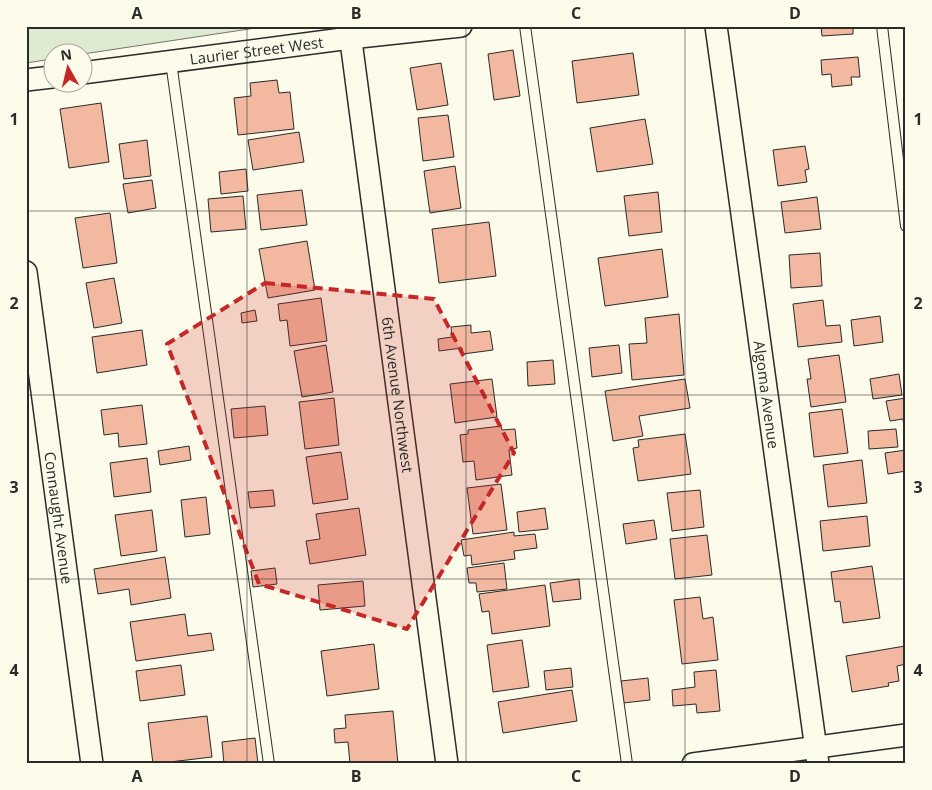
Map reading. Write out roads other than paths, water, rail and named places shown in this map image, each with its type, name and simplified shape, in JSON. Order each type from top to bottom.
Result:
[{"type":"street","name":"Laurier Street West","points":[[92,72],[171,62],[349,32],[461,26]]},
{"type":"street","name":"Algoma Avenue","points":[[716,26],[817,755]]},
{"type":"street","name":"6th Avenue Northwest","points":[[349,32],[447,764]]},
{"type":"street","points":[[26,80],[42,78]]},
{"type":"street","name":"Connaught Avenue","points":[[26,272],[92,764]]},
{"type":"street","points":[[693,764],[817,755],[906,735]]},
{"type":"lane","points":[[525,26],[627,764]]},
{"type":"lane","points":[[882,26],[906,226]]},
{"type":"lane","points":[[171,62],[269,764]]}]
